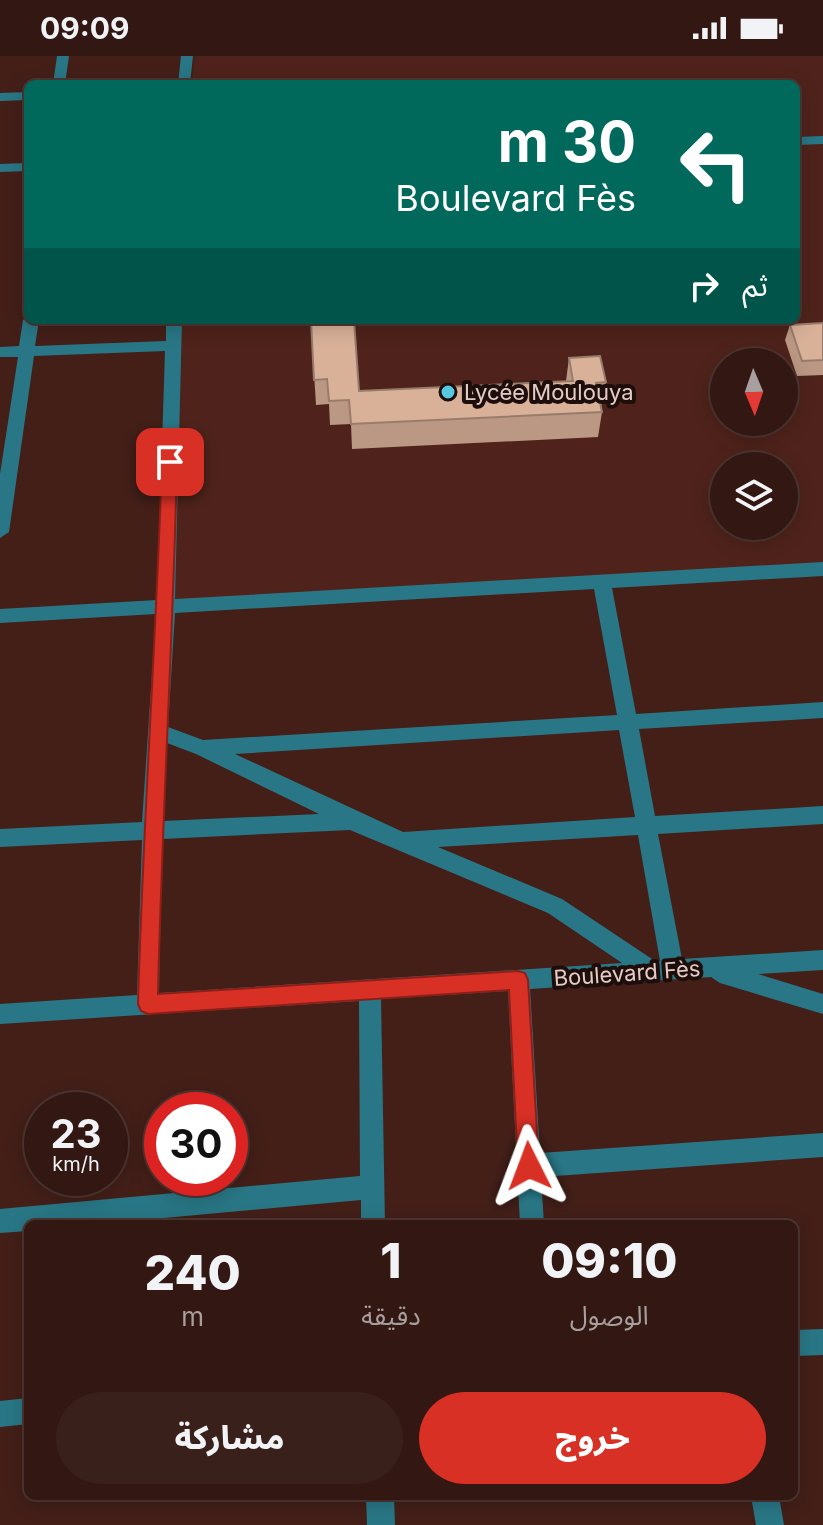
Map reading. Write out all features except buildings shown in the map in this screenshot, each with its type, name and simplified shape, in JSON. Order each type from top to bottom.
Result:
[{"type":"street","points":[[60,80],[63,56]]},
{"type":"street","points":[[184,80],[187,56]]},
{"type":"street","points":[[0,97],[24,96]]},
{"type":"street","points":[[800,141],[823,140]]},
{"type":"street","points":[[0,168],[24,167]]},
{"type":"street","points":[[0,532],[2,495],[30,324]]},
{"type":"street","points":[[148,1004],[152,829],[166,607],[174,324]]},
{"type":"street","points":[[0,352],[173,346]]},
{"type":"street","points":[[0,616],[823,569]]},
{"type":"street","points":[[602,582],[647,824],[662,971]]},
{"type":"street","points":[[203,748],[823,710]]},
{"type":"street","points":[[159,732],[203,748],[354,821],[555,906],[662,971]]},
{"type":"street","points":[[402,840],[823,815]]},
{"type":"street","points":[[0,838],[354,821]]},
{"type":"street","name":"Boulevard Fès","points":[[0,1014],[823,960]]},
{"type":"street","points":[[704,968],[823,1004]]},
{"type":"street","points":[[518,980],[532,1220]]},
{"type":"street","points":[[370,990],[373,1220]]},
{"type":"street","points":[[529,1166],[823,1145]]},
{"type":"street","points":[[0,1221],[372,1187]]},
{"type":"street","points":[[798,1343],[823,1342]]},
{"type":"street","points":[[0,1414],[24,1411]]},
{"type":"street","points":[[380,1500],[381,1525]]},
{"type":"street","points":[[766,1500],[770,1525]]},
{"type":"shaded area","name":"Lycée Moulouya","points":[[195,56],[823,56],[823,571],[163,606],[176,324],[800,324],[800,80],[192,80]]},
{"type":"place","name":"Lycée Moulouya","points":[[448,392]]},
{"type":"route","points":[[170,462],[166,607],[152,829],[148,1004],[518,980],[529,1166]]}]
